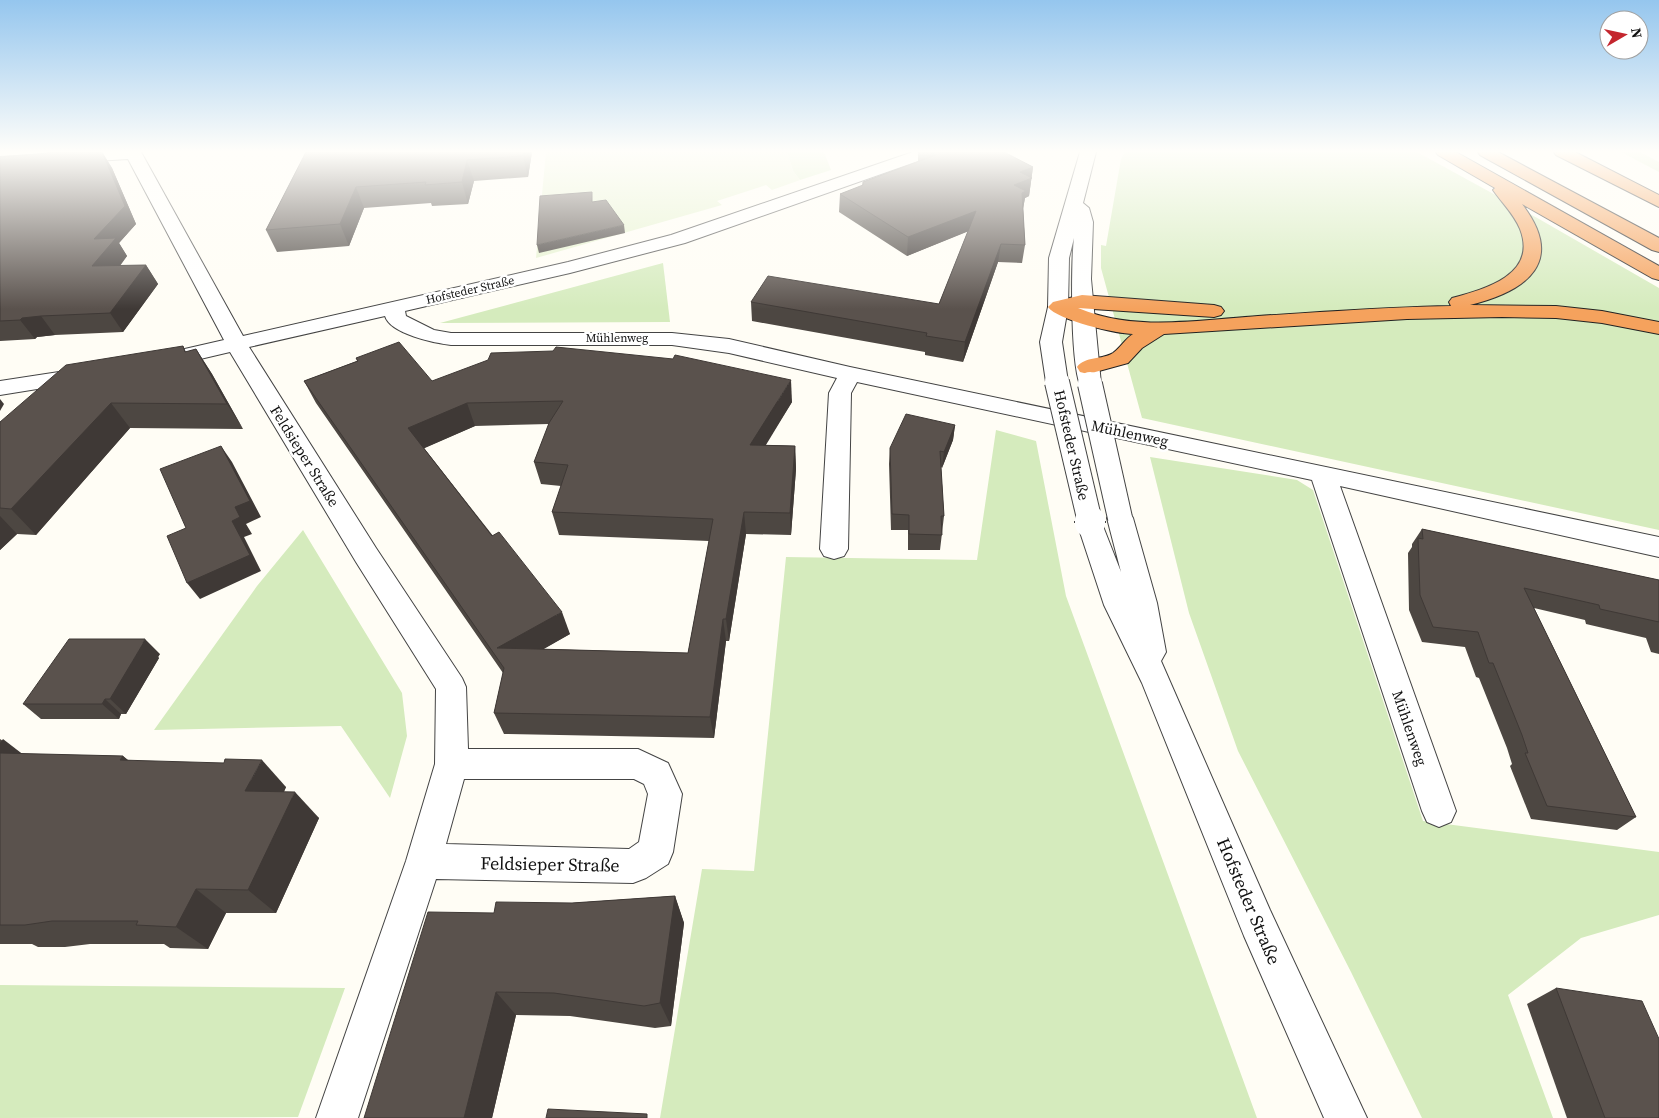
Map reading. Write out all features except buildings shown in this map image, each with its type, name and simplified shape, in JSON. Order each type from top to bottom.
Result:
[{"type":"highway","points":[[1407,313],[1480,298],[1508,286],[1526,272],[1533,251],[1531,233],[1522,215],[1513,204]]},
{"type":"highway","points":[[1536,204],[1659,274]]},
{"type":"highway","points":[[1582,204],[1659,246]]},
{"type":"highway","points":[[1058,307],[1083,310],[1182,310],[1358,317]]},
{"type":"highway","points":[[1083,310],[1124,328],[1158,328],[1407,313],[1502,311],[1556,312],[1602,317],[1659,328]]},
{"type":"highway","points":[[1089,376],[1120,358],[1134,343],[1158,328]]},
{"type":"street","name":"Feldsieper Straße","points":[[160,204],[237,345],[366,555],[451,687],[452,764],[424,861],[337,1118]]},
{"type":"street","name":"Hofsteder Straße","points":[[141,365],[237,345],[570,267],[678,239],[778,204]]},
{"type":"street","name":"Hofsteder Straße","points":[[1073,204],[1059,258],[1058,307],[1051,342],[1064,418],[1090,524],[1118,605],[1157,683],[1257,923],[1346,1118]]},
{"type":"street","name":"Hofsteder Straße","points":[[1078,204],[1085,219],[1081,261],[1089,376],[1120,518],[1142,603],[1157,683]]},
{"type":"street","name":"Mühlenweg","points":[[394,307],[396,319],[429,336],[451,339],[672,339],[730,346],[850,374],[1659,547]]},
{"type":"street","points":[[0,388],[104,371]]},
{"type":"street","points":[[834,549],[840,393],[850,374]]},
{"type":"street","points":[[45,400],[57,380]]},
{"type":"street","name":"Mühlenweg","points":[[1323,474],[1438,811]]},
{"type":"street","name":"Feldsieper Straße","points":[[424,861],[633,866],[655,852],[665,794],[656,774],[638,764],[452,764]]},
{"type":"green space","points":[[541,204],[722,205],[536,258]]},
{"type":"green space","points":[[1113,204],[1512,204],[1659,288],[1659,530],[1142,418],[1101,268],[1101,245],[1106,246]]},
{"type":"green space","points":[[663,263],[670,322],[440,323]]},
{"type":"green space","points":[[996,430],[1036,441],[1066,596],[1257,1118],[660,1118],[702,869],[754,871],[786,557],[977,560]]},
{"type":"green space","points":[[1150,457],[1297,480],[1313,490],[1423,821],[1659,852],[1659,915],[1581,938],[1508,995],[1553,1118],[1422,1118],[1351,972],[1238,751],[1189,613]]},
{"type":"green space","points":[[303,530],[402,693],[407,736],[390,798],[341,726],[154,730],[257,586]]},
{"type":"green space","points":[[0,985],[345,988],[298,1117],[0,1118]]}]
